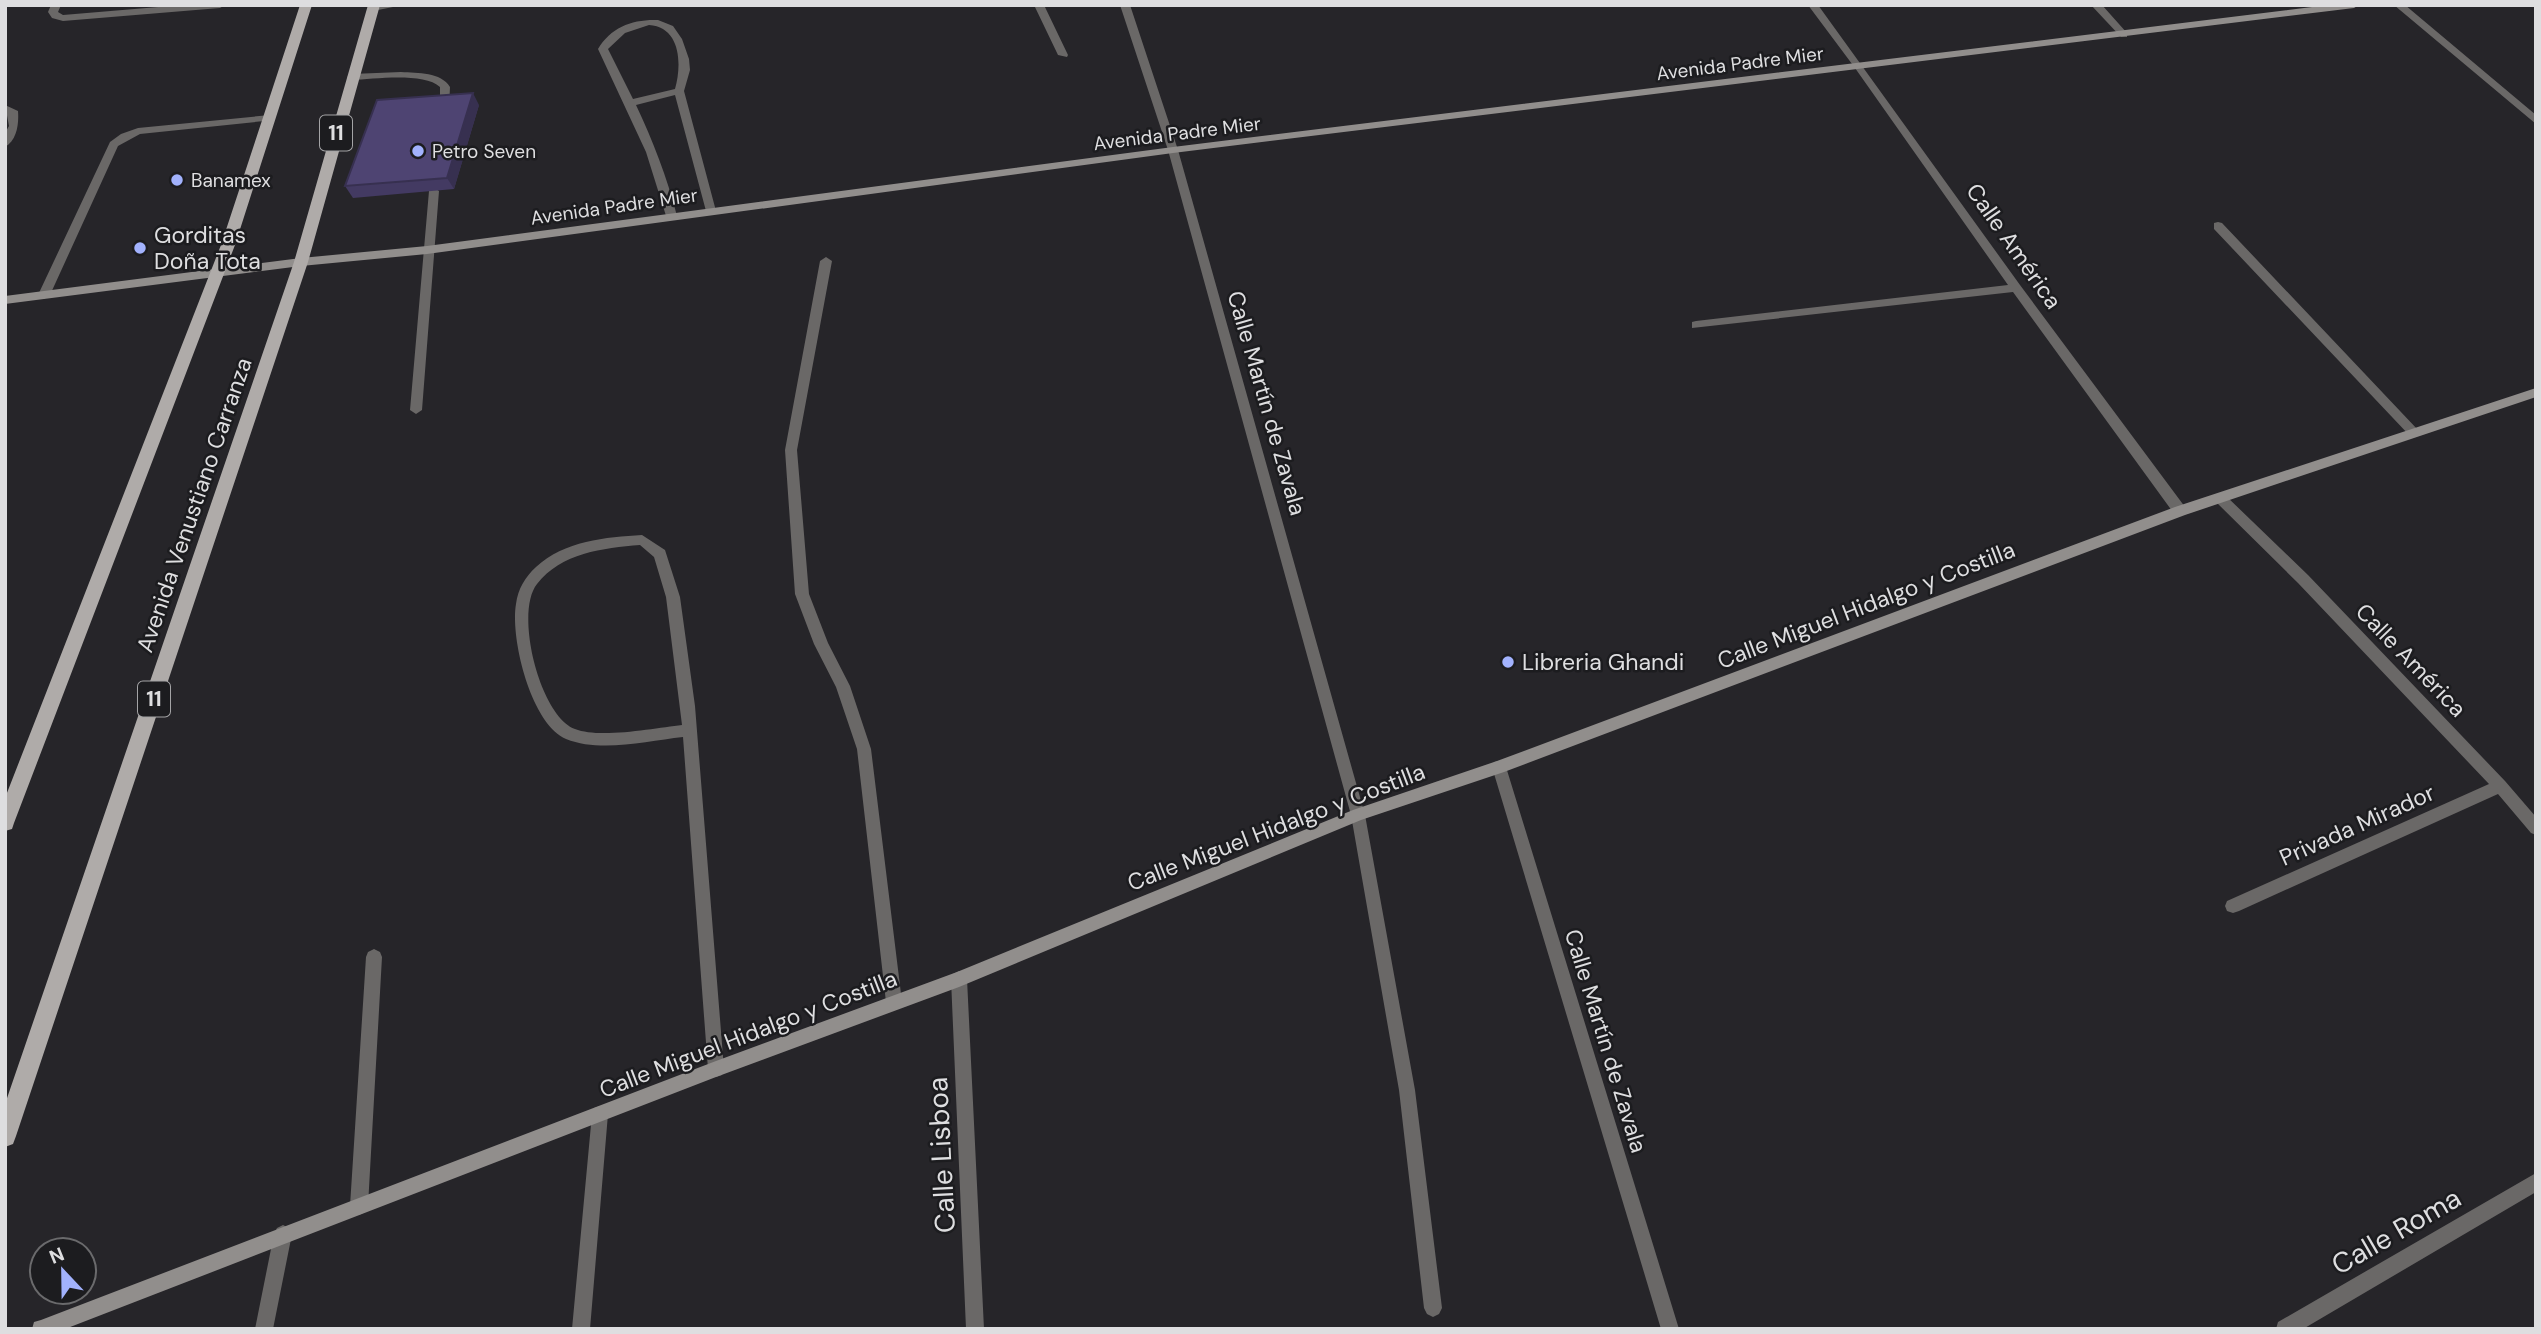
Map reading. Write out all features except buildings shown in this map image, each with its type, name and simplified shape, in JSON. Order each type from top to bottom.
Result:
[{"type":"main road","points":[[5,822],[216,274],[306,5]]},
{"type":"main road","name":"Avenida Venustiano Carranza","points":[[5,1136],[301,262],[373,7]]},
{"type":"street","points":[[57,5],[53,12],[55,16],[63,18],[220,5]]},
{"type":"street","points":[[373,7],[398,5]]},
{"type":"street","points":[[1039,5],[1063,55]]},
{"type":"street","name":"Calle Martín de Zavala","points":[[1125,5],[1173,150],[1358,815],[1407,1090],[1433,1308]]},
{"type":"street","name":"Calle América","points":[[1813,5],[2015,288],[2180,511]]},
{"type":"street","points":[[2095,5],[2124,35]]},
{"type":"street","name":"Avenida Padre Mier","points":[[5,300],[301,262],[427,250],[1173,150],[2354,5]]},
{"type":"street","points":[[2399,5],[2536,121]]},
{"type":"street","points":[[671,216],[667,194],[631,103],[603,49],[614,34],[650,23],[667,26],[672,31],[685,61],[679,91],[711,211]]},
{"type":"street","points":[[352,77],[437,78],[445,89],[445,107]]},
{"type":"street","points":[[631,103],[679,91]]},
{"type":"street","points":[[5,108],[13,111],[14,126],[5,144]]},
{"type":"street","points":[[44,295],[114,144],[125,135],[138,131],[270,118]]},
{"type":"street","points":[[416,410],[427,250],[434,191]]},
{"type":"street","points":[[2218,226],[2414,433]]},
{"type":"street","points":[[826,261],[792,450],[802,594],[821,644],[843,686],[864,749],[894,1002]]},
{"type":"street","points":[[1696,325],[2015,288]]},
{"type":"street","name":"Calle Miguel Hidalgo y Costilla","points":[[41,1329],[716,1069],[959,979],[1358,815],[1499,767],[2180,511],[2536,392]]},
{"type":"street","name":"Calle América","points":[[2220,498],[2302,579],[2500,786],[2536,828]]},
{"type":"street","points":[[690,730],[618,739],[569,734],[549,719],[533,684],[522,618],[525,592],[542,570],[570,553],[614,541],[642,540],[660,554],[673,597],[690,730],[716,1069]]},
{"type":"street","name":"Calle Martín de Zavala","points":[[1499,767],[1670,1329]]},
{"type":"street","name":"Privada Mirador","points":[[2233,906],[2500,786]]},
{"type":"street","points":[[359,1206],[374,957]]},
{"type":"street","name":"Calle Lisboa","points":[[959,979],[975,1329]]},
{"type":"street","points":[[581,1329],[600,1114]]},
{"type":"street","name":"Calle Roma","points":[[2285,1329],[2536,1182]]},
{"type":"street","points":[[264,1329],[284,1234]]},
{"type":"place","name":"Petro Seven","points":[[418,151]]},
{"type":"place","name":"Banamex","points":[[177,180]]},
{"type":"place","name":"Gorditas Doña Tota","points":[[140,248]]},
{"type":"place","name":"Libreria Ghandi","points":[[1508,662]]}]
